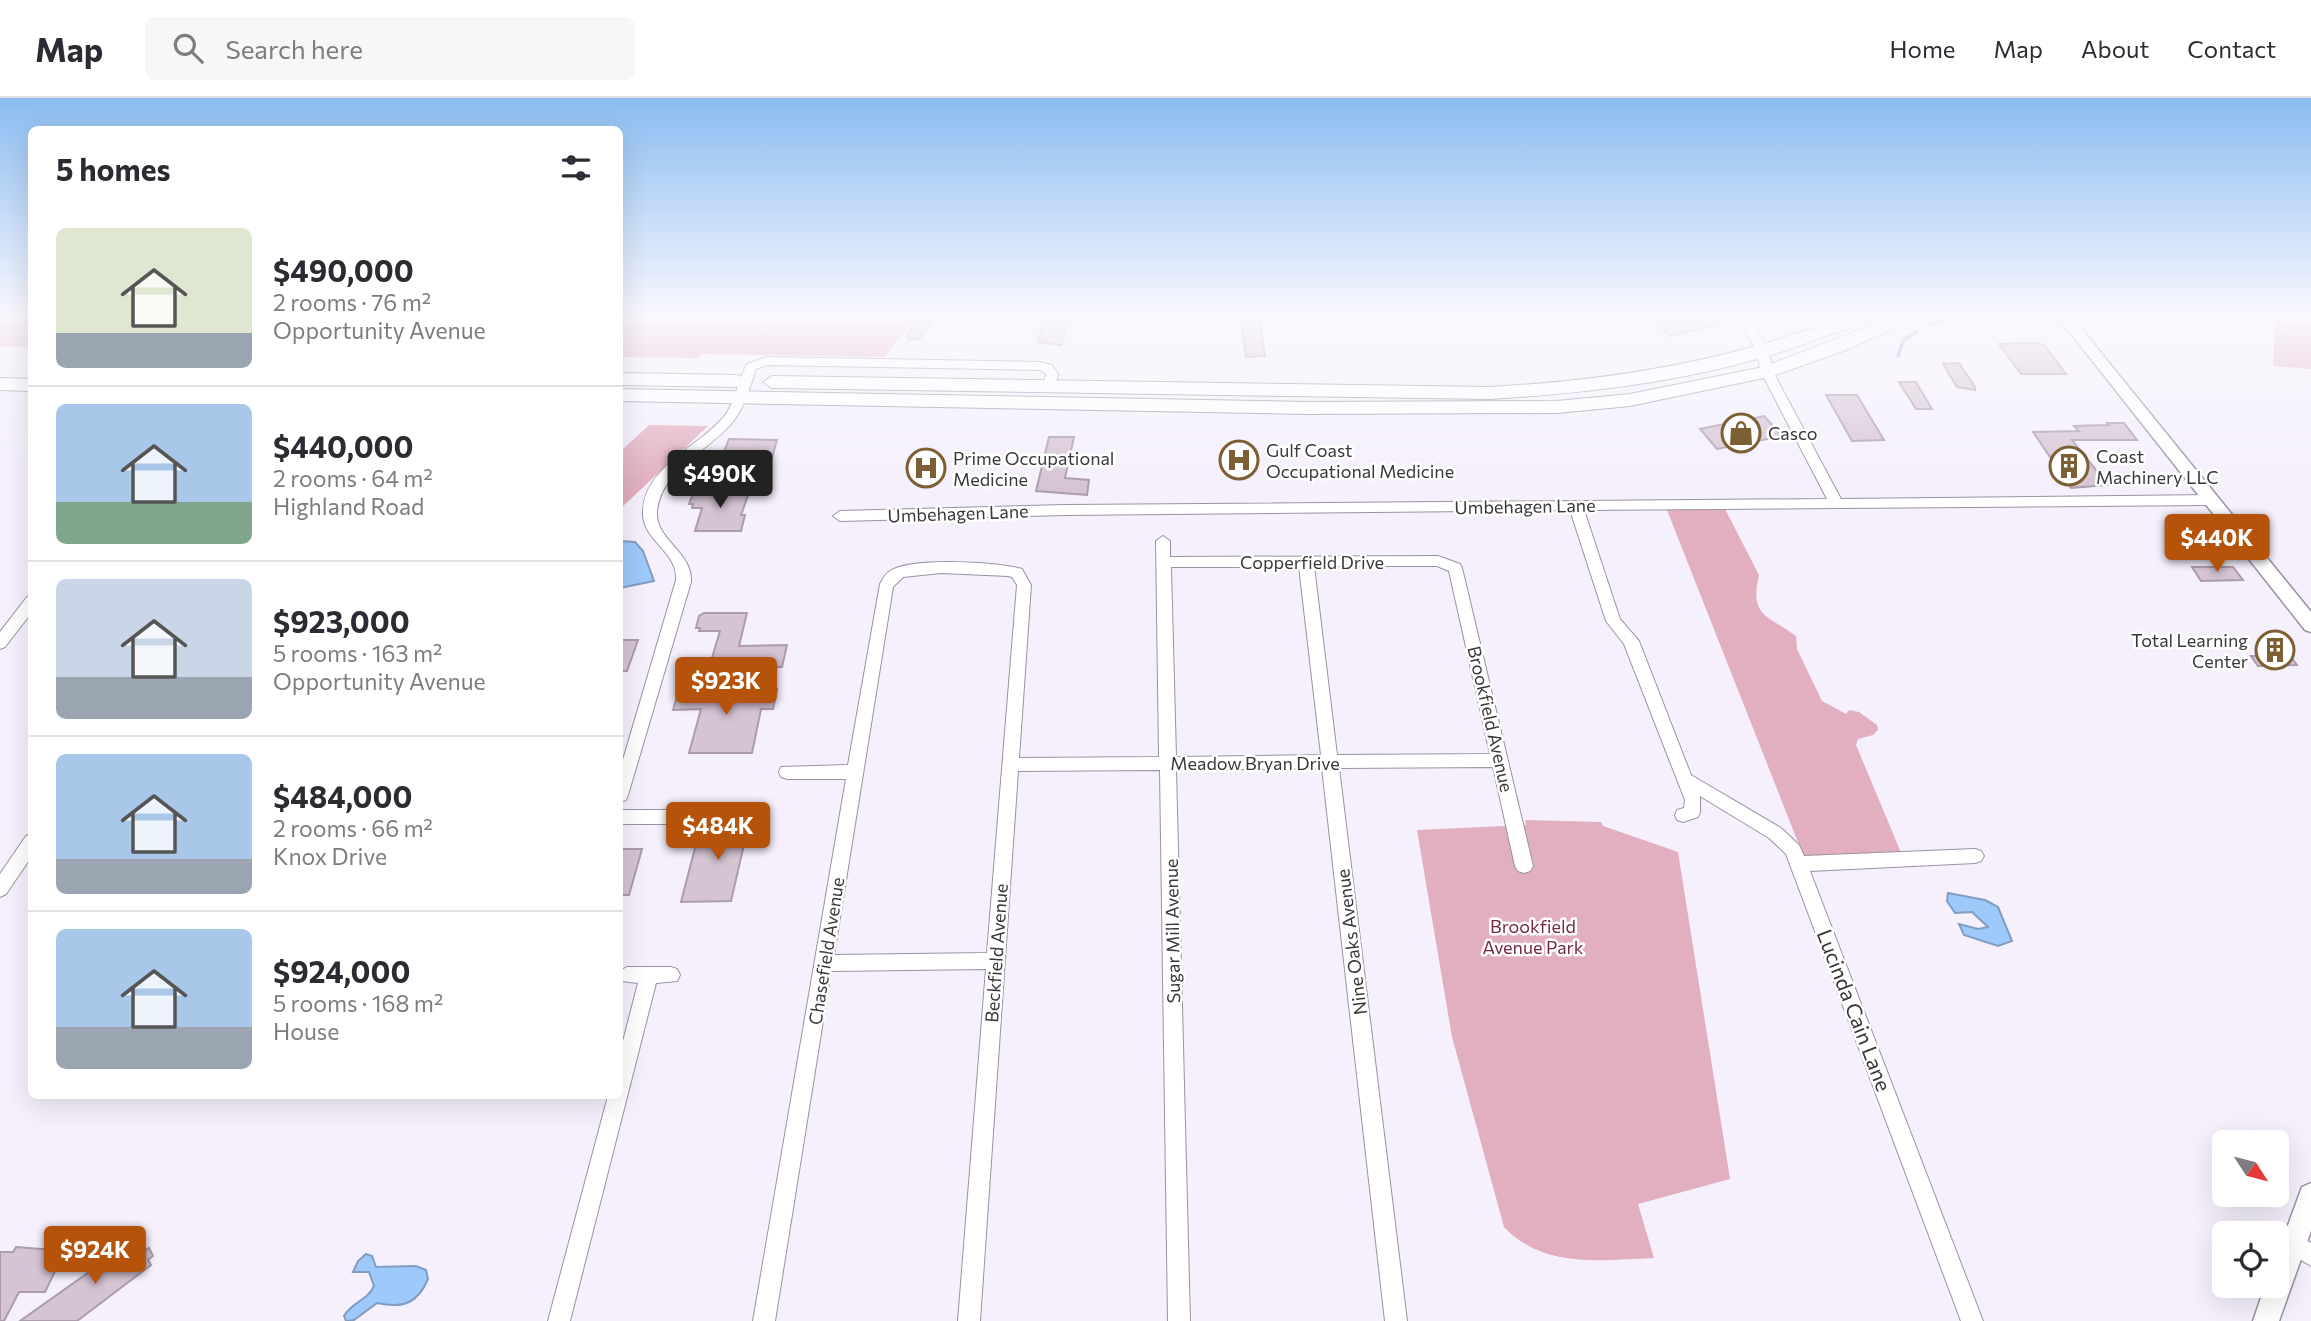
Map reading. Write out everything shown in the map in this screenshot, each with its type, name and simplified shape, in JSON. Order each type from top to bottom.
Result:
[{"type":"highway","points":[[623,395],[742,389],[1049,386],[1490,393],[1549,391],[1684,373]]},
{"type":"highway","points":[[623,379],[742,389],[1116,404],[1494,410],[1630,400],[1762,373]]},
{"type":"highway","points":[[3,375],[28,384]]},
{"type":"highway","points":[[1116,404],[1177,400],[1298,402],[1307,399],[1308,391]]},
{"type":"main road","points":[[2109,373],[2311,625]]},
{"type":"main road","points":[[2266,1321],[2302,1250],[2311,1196]]},
{"type":"street","points":[[1768,373],[1837,504]]},
{"type":"street","points":[[623,785],[682,590],[684,571],[678,557],[652,526],[649,512],[654,494],[730,416],[742,389]]},
{"type":"street","name":"Umbehagen Lane","points":[[840,516],[1575,505],[2210,500]]},
{"type":"street","points":[[1575,505],[1613,621],[1631,641],[1685,779],[1693,808],[1683,816]]},
{"type":"street","name":"Sugar Mill Avenue","points":[[1163,541],[1179,1321]]},
{"type":"street","name":"Copperfield Drive","points":[[1164,562],[1438,561],[1451,565],[1458,571]]},
{"type":"street","name":"Nine Oaks Avenue","points":[[1306,562],[1396,1321]]},
{"type":"street","name":"Beckfield Avenue","points":[[888,581],[909,570],[1001,569],[1017,573],[1024,585],[969,1321]]},
{"type":"street","name":"Brookfield Avenue","points":[[1458,571],[1524,866]]},
{"type":"street","name":"Chasefield Avenue","points":[[764,1321],[888,581]]},
{"type":"street","points":[[0,619],[25,619]]},
{"type":"street","points":[[0,643],[25,619]]},
{"type":"street","name":"Meadow Bryan Drive","points":[[1011,765],[1500,760]]},
{"type":"street","points":[[787,772],[856,772]]},
{"type":"street","name":"Lucinda Cain Lane","points":[[1685,779],[1775,833],[1793,850],[1972,1321]]},
{"type":"street","points":[[623,817],[680,817]]},
{"type":"street","points":[[0,889],[28,847]]},
{"type":"street","points":[[1800,864],[1975,856]]},
{"type":"street","points":[[824,963],[996,961]]},
{"type":"street","points":[[627,975],[671,975]]},
{"type":"street","points":[[624,1056],[649,975]]},
{"type":"street","points":[[559,1321],[617,1099]]},
{"type":"green space","points":[[649,425],[708,426],[623,506],[623,449]]},
{"type":"green space","points":[[1725,509],[1759,575],[1759,607],[1769,619],[1796,636],[1797,649],[1822,701],[1846,714],[1849,710],[1859,712],[1877,725],[1878,730],[1873,735],[1858,739],[1856,745],[1902,855],[1805,860],[1667,510]]},
{"type":"green space","name":"Brookfield Avenue Park","points":[[1525,820],[1601,822],[1603,826],[1678,852],[1730,1179],[1638,1204],[1654,1258],[1594,1260],[1555,1256],[1537,1250],[1504,1227],[1452,1037],[1417,830],[1526,825]]},
{"type":"water","points":[[623,541],[635,542],[643,551],[654,581],[623,587]]},
{"type":"water","points":[[1948,893],[1985,900],[1998,907],[2012,941],[1998,946],[1964,935],[1959,924],[1978,929],[1988,927],[1972,912],[1955,913],[1947,901]]},
{"type":"water","points":[[366,1254],[372,1256],[376,1267],[416,1266],[426,1270],[428,1279],[414,1299],[395,1305],[377,1303],[354,1320],[346,1321],[344,1316],[347,1311],[374,1286],[369,1272],[353,1272],[358,1261]]},
{"type":"building","points":[[1949,373],[1966,373],[1975,390],[1957,387]]},
{"type":"building","points":[[2020,373],[2066,374],[2021,374]]},
{"type":"building","points":[[1899,382],[1916,382],[1932,409],[1916,409]]},
{"type":"building","points":[[1826,395],[1857,395],[1884,440],[1852,441]]},
{"type":"building","name":"Casco","points":[[1764,416],[1782,436],[1717,449],[1700,429]]},
{"type":"building","points":[[2107,423],[2124,423],[2137,440],[2072,440],[2108,485],[2071,488],[2033,432],[2079,431],[2074,426],[2109,425]]},
{"type":"building","points":[[1049,437],[1074,437],[1065,478],[1089,480],[1087,495],[1036,491]]},
{"type":"building","points":[[729,439],[777,440],[768,472],[721,471],[724,463],[720,462]]},
{"type":"building","points":[[750,490],[741,515],[745,515],[741,531],[695,531],[702,508],[692,508],[693,504],[689,504],[693,494],[698,491]]},
{"type":"building","points":[[2192,567],[2233,567],[2243,580],[2201,581]]},
{"type":"building","points":[[704,613],[747,613],[739,646],[787,645],[782,667],[709,668],[720,631],[699,631],[700,628],[696,628],[699,616]]},
{"type":"building","points":[[623,640],[638,640],[627,671],[623,671]]},
{"type":"building","name":"Total Learning Center","points":[[2260,644],[2281,644],[2297,665],[2258,666],[2251,656],[2269,656]]},
{"type":"building","points":[[768,686],[768,689],[777,689],[773,709],[761,709],[752,753],[689,753],[701,709],[673,710],[679,690]]},
{"type":"building","points":[[728,810],[752,810],[731,901],[681,902],[696,844],[720,843]]},
{"type":"building","points":[[623,849],[642,849],[629,895],[623,895]]},
{"type":"building","points":[[137,1238],[144,1251],[149,1248],[153,1256],[148,1260],[151,1265],[77,1321],[20,1321]]},
{"type":"building","points":[[16,1247],[65,1251],[45,1292],[19,1292],[4,1321],[0,1321],[0,1252],[13,1252]]},
{"type":"place","name":"Casco","points":[[1741,433]]},
{"type":"place","name":"Gulf Coast Occupational Medicine","points":[[1239,460]]},
{"type":"place","name":"Coast Machinery LLC","points":[[2069,466]]},
{"type":"place","name":"Prime Occupational Medicine","points":[[926,468]]},
{"type":"place","name":"Total Learning Center","points":[[2275,650]]}]
